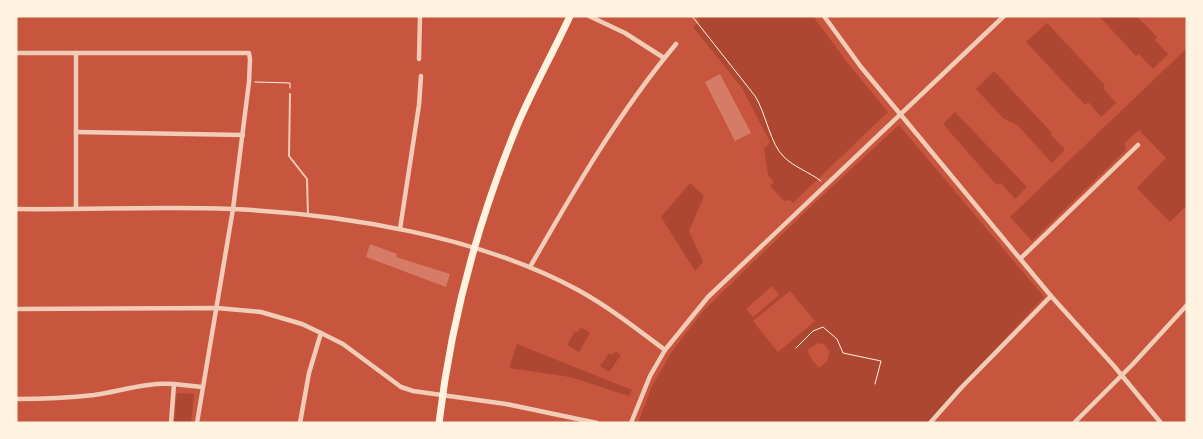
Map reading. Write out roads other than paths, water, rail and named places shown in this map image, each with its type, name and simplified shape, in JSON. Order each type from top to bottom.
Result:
[{"type":"main road","points":[[439,423],[453,335],[473,248],[517,126],[570,16]]},
{"type":"street","points":[[419,59],[420,16]]},
{"type":"street","points":[[589,16],[625,33],[664,58]]},
{"type":"street","points":[[824,16],[861,67],[1052,296],[1122,375],[1161,423]]},
{"type":"street","points":[[630,423],[650,376],[665,350],[708,297],[1004,16]]},
{"type":"street","points":[[530,267],[599,152],[664,58],[676,44]]},
{"type":"street","points":[[16,53],[249,53],[249,82],[233,210],[197,423]]},
{"type":"street","points":[[76,53],[76,208]]},
{"type":"street","points":[[400,229],[419,105],[421,76]]},
{"type":"street","points":[[76,132],[243,135]]},
{"type":"street","points":[[1021,258],[1138,144]]},
{"type":"street","points":[[16,209],[233,210],[308,215],[400,229],[473,248],[530,267],[599,302],[665,350]]},
{"type":"street","points":[[930,423],[961,388],[1052,296]]},
{"type":"street","points":[[1074,423],[1187,305]]},
{"type":"street","points":[[16,309],[217,308],[261,312],[302,324],[321,332],[343,344],[401,387],[420,393],[506,404],[597,423]]},
{"type":"street","points":[[300,423],[308,373],[321,332]]},
{"type":"street","points":[[16,399],[79,396],[144,384],[174,384],[202,388]]},
{"type":"street","points":[[171,423],[174,384]]},
{"type":"lane","points":[[290,94],[289,156],[307,179],[308,215]]}]
